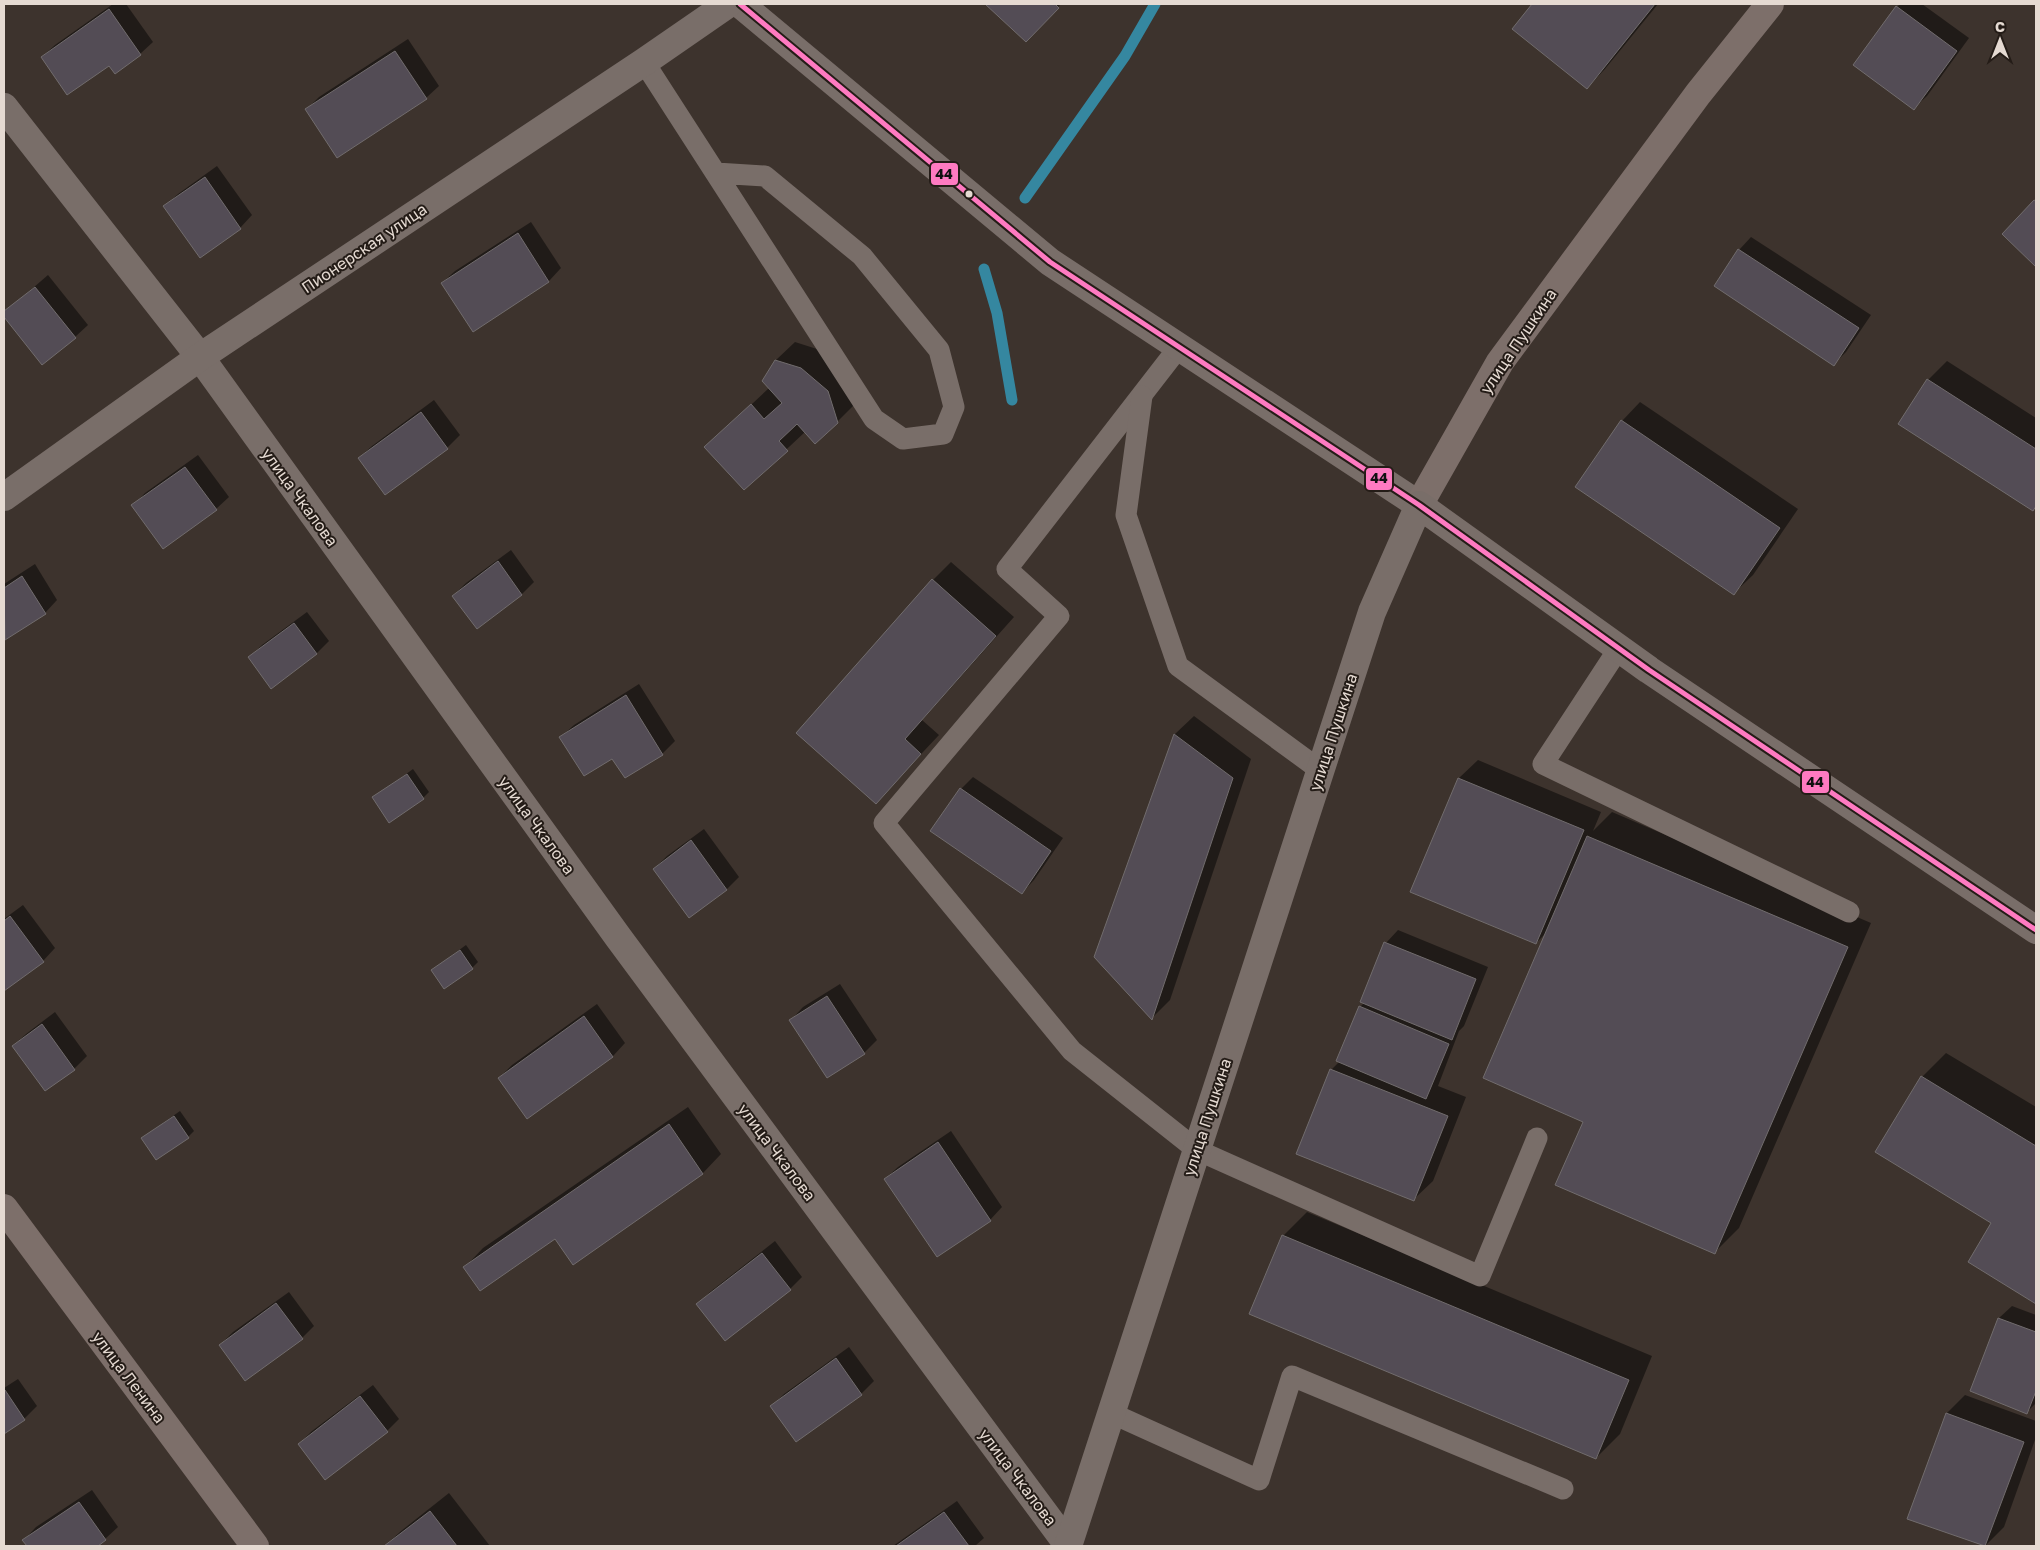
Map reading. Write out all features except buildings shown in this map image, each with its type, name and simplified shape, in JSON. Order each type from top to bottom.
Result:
[{"type":"main road","name":"улица Пушкина","points":[[1418,505],[1500,362],[1698,94],[1770,4]]},
{"type":"main road","name":"улица Ленина","points":[[4,1208],[254,1546]]},
{"type":"street","name":"Пионерская улица","points":[[4,497],[200,357],[644,62],[728,4]]},
{"type":"street","points":[[740,4],[1050,262],[1418,505],[1619,648],[2036,930]]},
{"type":"street","name":"улица Чкалова","points":[[4,107],[200,357],[618,937],[1068,1546]]},
{"type":"street","name":"улица Пушкина","points":[[1068,1546],[1372,612],[1418,505]]},
{"type":"lane","points":[[644,62],[874,419],[903,440],[943,434],[954,407],[939,350],[862,256],[765,176],[716,173]]},
{"type":"lane","points":[[1179,347],[1007,569],[1059,616],[884,822],[1072,1051],[1197,1150],[1480,1276],[1537,1138]]},
{"type":"lane","points":[[1142,396],[1126,515],[1178,666],[1320,770]]},
{"type":"lane","points":[[1619,648],[1542,764],[1849,912]]},
{"type":"lane","points":[[1111,1412],[1259,1480],[1292,1376],[1563,1489]]},
{"type":"waterway","points":[[1025,198],[1125,56],[1155,4]]},
{"type":"waterway","points":[[984,269],[997,313],[1012,400]]},
{"type":"transit line","name":"44","points":[[740,4],[1050,262],[1419,505],[1649,670],[2036,930]]}]
